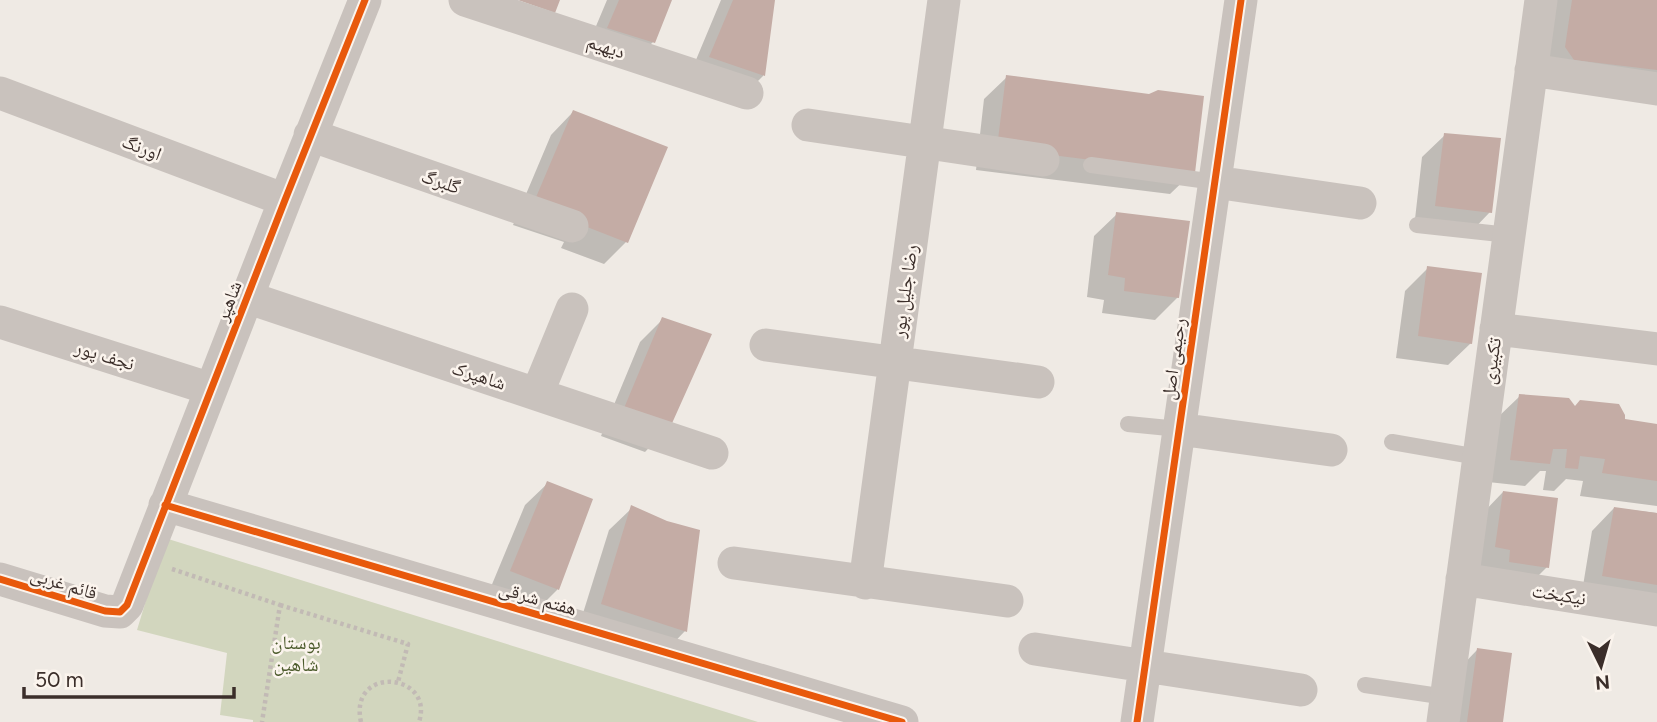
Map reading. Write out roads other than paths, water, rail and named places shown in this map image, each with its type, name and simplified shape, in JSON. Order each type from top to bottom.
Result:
[{"type":"street","name":"شاهپر","points":[[120,612],[127,605],[365,0]]},
{"type":"street","name":"دیهیم","points":[[465,0],[747,93]]},
{"type":"street","name":"رضا جلیل پور","points":[[865,583],[944,0]]},
{"type":"street","name":"رحیمی اصل","points":[[1137,722],[1241,0]]},
{"type":"street","name":"تکبیری","points":[[1444,710],[1541,0]]},
{"type":"street","points":[[1531,70],[1657,89]]},
{"type":"street","name":"اورنگ","points":[[0,93],[285,200]]},
{"type":"street","points":[[808,125],[1043,160]]},
{"type":"street","name":"گلبرگ","points":[[310,135],[572,226]]},
{"type":"street","points":[[1214,182],[1360,203]]},
{"type":"street","name":"شاهپرک","points":[[246,298],[712,453]]},
{"type":"street","points":[[537,394],[572,309]]},
{"type":"street","name":"نجف پور","points":[[0,322],[211,389]]},
{"type":"street","points":[[1496,329],[1657,349]]},
{"type":"street","points":[[766,345],[1038,382]]},
{"type":"street","points":[[1179,429],[1332,450]]},
{"type":"street","name":"هفتم شرقی","points":[[165,505],[902,722]]},
{"type":"street","points":[[734,564],[1007,601]]},
{"type":"street","name":"قائم غربی","points":[[0,579],[105,611],[120,612]]},
{"type":"street","name":"نیکبخت","points":[[1462,579],[1657,610]]},
{"type":"street","points":[[1035,649],[1301,690]]},
{"type":"lane","points":[[1091,166],[1214,182]]},
{"type":"lane","points":[[1417,225],[1509,235]]},
{"type":"lane","points":[[1128,424],[1179,429]]},
{"type":"lane","points":[[1392,442],[1478,457]]},
{"type":"lane","points":[[1365,685],[1444,710]]},
{"type":"park label","name":"بوستان شاهین","points":[[296,653]]}]
